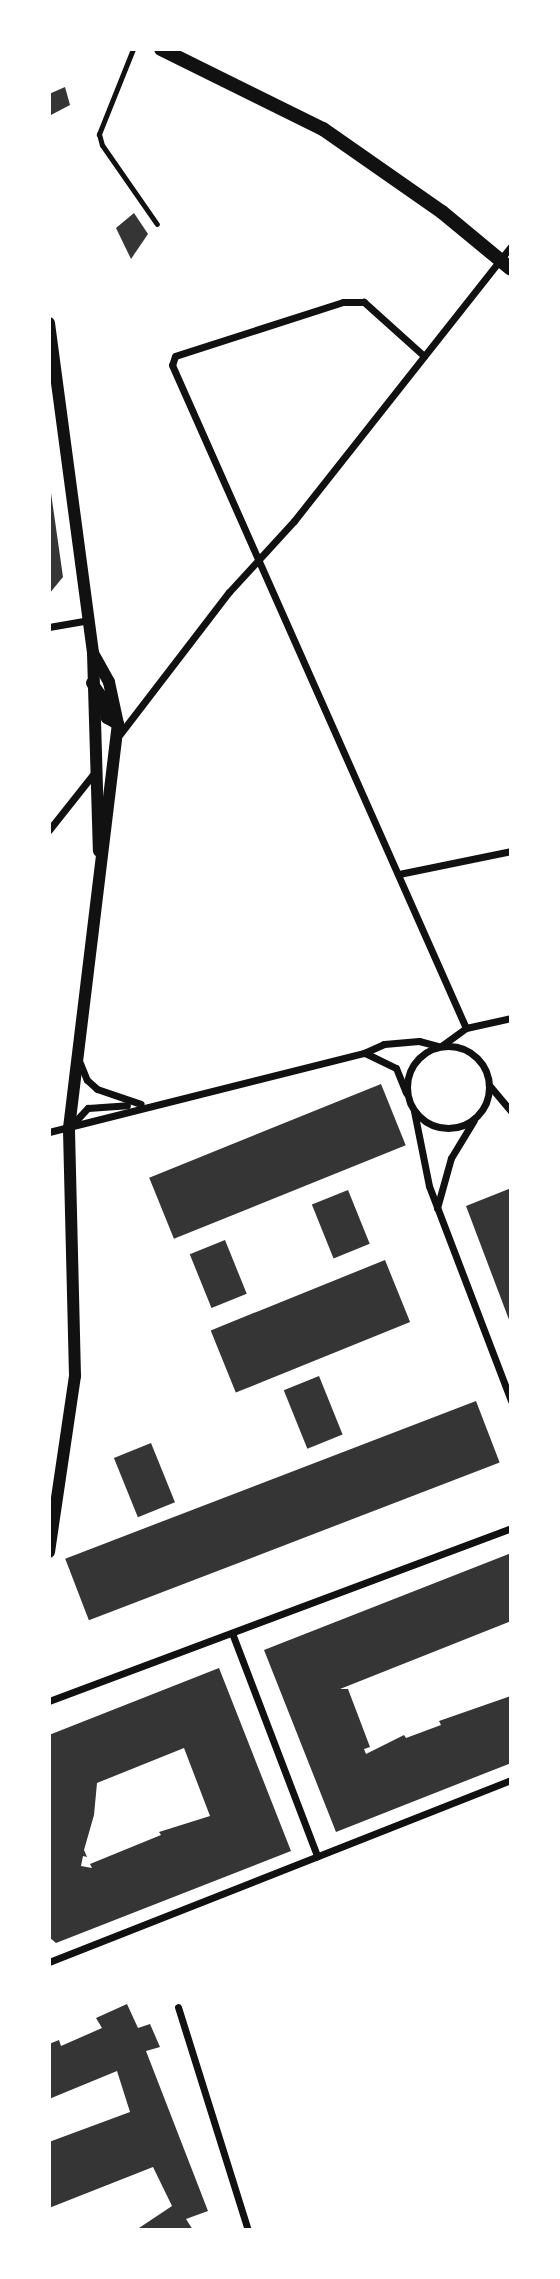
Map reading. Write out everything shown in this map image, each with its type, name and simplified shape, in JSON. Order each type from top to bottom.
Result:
[{"type":"main road","points":[[161,49],[323,129],[442,212],[506,264]]},
{"type":"street","points":[[49,1552],[75,1376],[69,1128],[99,858],[108,825],[117,740],[123,722],[424,356],[506,264],[511,246]]},
{"type":"street","points":[[424,356],[364,302],[343,302],[176,356],[172,365],[466,1028]]},
{"type":"street","points":[[49,323],[93,653],[91,683],[98,769],[95,821],[99,858]]},
{"type":"street","points":[[49,627],[89,620]]},
{"type":"street","points":[[93,653],[109,682],[123,722]]},
{"type":"street","points":[[91,683],[104,699],[107,718],[123,722]]},
{"type":"street","points":[[49,830],[98,769]]},
{"type":"street","points":[[399,874],[511,851]]},
{"type":"street","points":[[408,1099],[414,1064],[466,1028],[511,1018]]},
{"type":"street","points":[[49,1132],[145,1105],[365,1053],[396,1042],[441,1046],[471,1053],[486,1071],[489,1084],[511,1111]]},
{"type":"street","points":[[365,1053],[396,1068],[414,1111],[437,1209],[511,1401]]},
{"type":"street","points":[[78,1056],[87,1080],[97,1089],[124,1102],[145,1105]]},
{"type":"street","points":[[437,1209],[451,1158],[483,1109],[489,1084]]},
{"type":"street","points":[[69,1128],[88,1108],[145,1105]]},
{"type":"street","points":[[414,1111],[424,1121],[449,1129],[474,1119]]},
{"type":"street","points":[[49,1701],[511,1528]]},
{"type":"street","points":[[232,1633],[317,1856]]},
{"type":"street","points":[[49,1962],[511,1780]]},
{"type":"street","points":[[178,2007],[248,2230]]},
{"type":"lane","points":[[133,49],[99,134],[102,145],[157,224]]},
{"type":"building","points":[[65,87],[70,105],[49,116],[49,94]]},
{"type":"building","points":[[134,213],[148,234],[131,259],[116,228]]},
{"type":"building","points":[[49,479],[63,577],[49,594]]},
{"type":"building","points":[[381,1084],[406,1145],[174,1239],[149,1178]]},
{"type":"building","points":[[511,1188],[511,1325],[466,1206]]},
{"type":"building","points":[[348,1190],[370,1244],[334,1258],[312,1205]]},
{"type":"building","points":[[225,1240],[247,1294],[211,1308],[190,1254]]},
{"type":"building","points":[[385,1260],[410,1322],[236,1393],[211,1330]]},
{"type":"building","points":[[319,1376],[343,1434],[307,1449],[284,1390]]},
{"type":"building","points":[[476,1401],[500,1463],[89,1620],[65,1559]]},
{"type":"building","points":[[151,1443],[175,1502],[138,1517],[114,1458]]},
{"type":"building","points":[[511,1553],[511,1621],[340,1689],[348,1689],[370,1747],[364,1749],[366,1754],[404,1735],[406,1738],[441,1725],[439,1721],[511,1696],[511,1763],[336,1832],[264,1650]]},
{"type":"building","points":[[219,1668],[291,1851],[56,1943],[49,1937],[49,1735]],"holes":[[[184,1748],[210,1816],[159,1832],[161,1835],[90,1864],[92,1868],[81,1866],[83,1856],[87,1857],[84,1850],[94,1815],[97,1783]]]},
{"type":"building","points":[[127,2004],[138,2028],[150,2024],[160,2047],[146,2051],[208,2211],[186,2219],[193,2230],[136,2230],[172,2206],[153,2167],[49,2208],[49,2142],[130,2112],[117,2071],[49,2099],[49,2044],[59,2040],[61,2046],[102,2028],[96,2018]]}]
